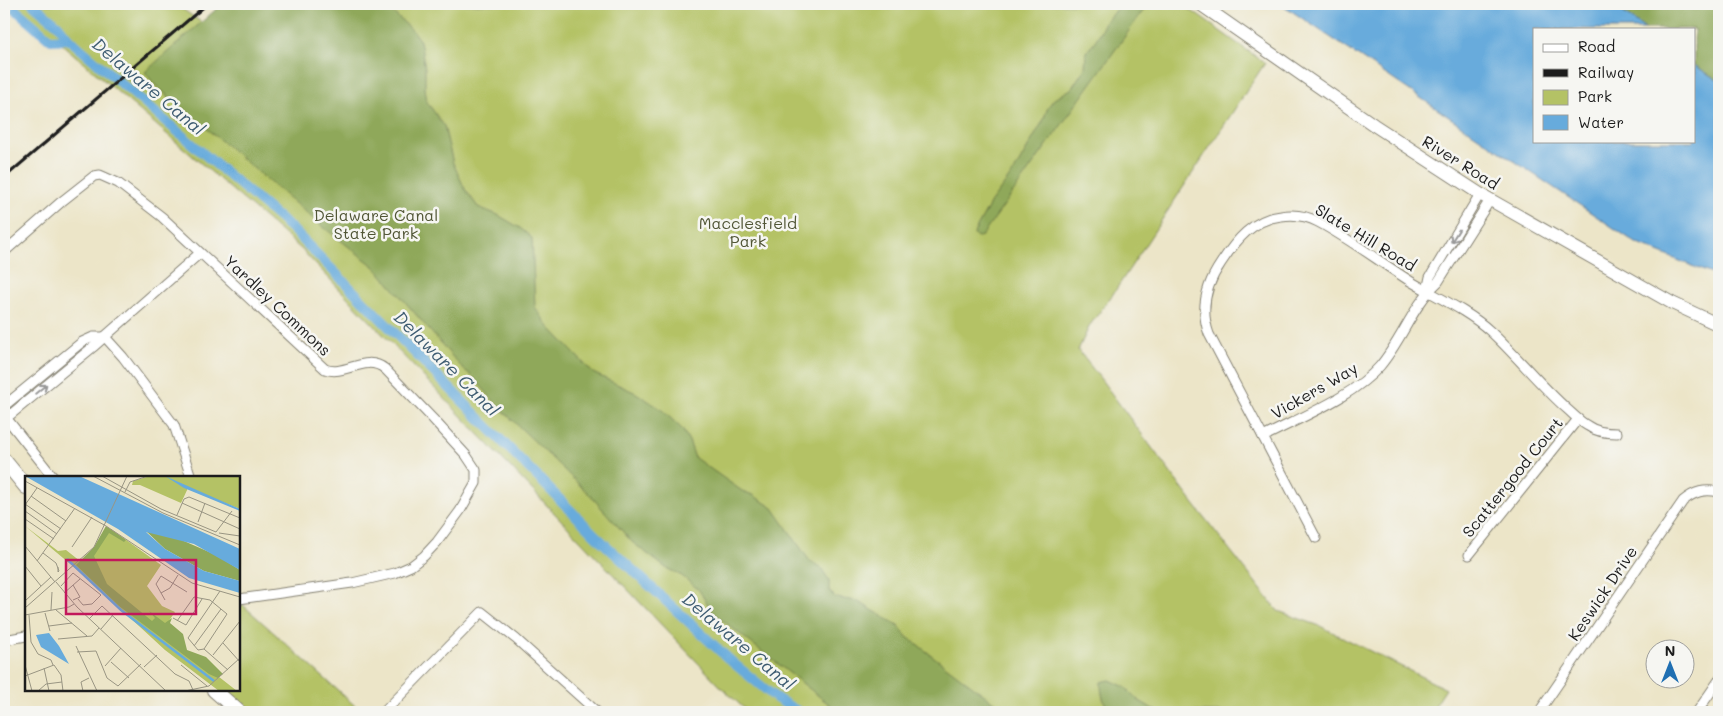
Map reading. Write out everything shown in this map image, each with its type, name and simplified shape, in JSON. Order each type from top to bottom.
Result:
[{"type":"main road","name":"River Road","points":[[1200,4],[1374,125],[1485,197],[1672,303],[1719,325]]},
{"type":"main road","points":[[4,460],[25,486]]},
{"type":"main road","points":[[215,691],[239,712]]},
{"type":"street","name":"Yardley Commons","points":[[4,252],[94,176],[100,175],[118,183],[162,217],[325,369],[337,371],[367,364],[380,365],[385,369],[466,455],[476,470],[477,477],[473,490],[464,504],[437,542],[411,566],[395,573],[352,583],[240,599]]},
{"type":"street","name":"Vickers Way","points":[[1263,437],[1339,397],[1379,367],[1428,292],[1430,277],[1485,197]]},
{"type":"street","name":"Slate Hill Road","points":[[1316,538],[1209,334],[1204,311],[1205,297],[1210,283],[1226,255],[1243,234],[1260,222],[1271,218],[1294,215],[1306,217],[1317,222],[1428,292],[1470,316],[1490,331],[1553,397],[1578,419],[1592,428],[1606,433],[1616,433]]},
{"type":"street","name":"Yardley Commons","points":[[52,476],[5,417],[104,337],[200,253]]},
{"type":"street","name":"Yardley Commons","points":[[4,406],[82,342],[93,337],[104,337]]},
{"type":"street","points":[[104,337],[123,357],[174,425],[191,476]]},
{"type":"street","name":"Scattergood Court","points":[[1469,555],[1578,419]]},
{"type":"street","name":"Keswick Drive","points":[[1539,712],[1684,500],[1693,493],[1702,491],[1719,492]]},
{"type":"street","points":[[384,712],[482,612],[496,622],[597,712]]},
{"type":"street","points":[[4,640],[24,637]]},
{"type":"street","points":[[1697,712],[1719,680]]},
{"type":"green space","name":"Macclesfield Park","points":[[15,4],[175,4],[266,67],[320,4],[1182,4],[1265,63],[1113,294],[1090,325],[1078,350],[1193,503],[1278,611],[1320,626],[1446,689],[1431,712],[748,712],[723,689],[301,249]]},
{"type":"green space","name":"Delaware Canal State Park","points":[[222,4],[387,4],[389,9],[411,29],[420,41],[425,68],[427,102],[444,126],[453,163],[465,189],[478,207],[498,215],[520,228],[532,238],[535,307],[548,326],[593,373],[636,393],[661,409],[682,429],[695,458],[742,491],[753,495],[773,508],[809,560],[821,568],[829,580],[829,591],[836,598],[857,601],[899,626],[906,636],[1007,712],[839,712],[713,613],[699,590],[682,576],[666,568],[632,542],[589,494],[503,411],[471,375],[463,369],[375,267],[322,226],[155,85],[145,72]]},
{"type":"green space","points":[[1121,4],[1148,4],[982,236],[974,235],[991,202],[1015,170],[1043,121],[1048,107],[1054,99],[1071,89],[1085,68],[1086,53],[1097,38],[1105,22]]},
{"type":"green space","points":[[1612,4],[1719,4],[1719,81],[1696,66],[1696,28],[1644,28]]},
{"type":"green space","points":[[243,605],[362,712],[239,712],[215,691],[240,691],[240,606]]},
{"type":"green space","points":[[1110,680],[1125,687],[1138,700],[1158,712],[1111,712],[1104,702],[1101,686],[1101,682]]},
{"type":"water","points":[[1281,4],[1612,4],[1644,28],[1533,28],[1533,142],[1696,142],[1696,66],[1719,81],[1719,277],[1636,243]]},
{"type":"waterway","name":"Delaware Canal","points":[[33,4],[58,25],[69,39],[292,229],[597,537],[732,662],[776,698],[799,712]]},
{"type":"waterway","name":"Delaware Canal","points":[[16,10],[51,40],[69,39]]},
{"type":"railway","points":[[4,178],[207,4]]}]
